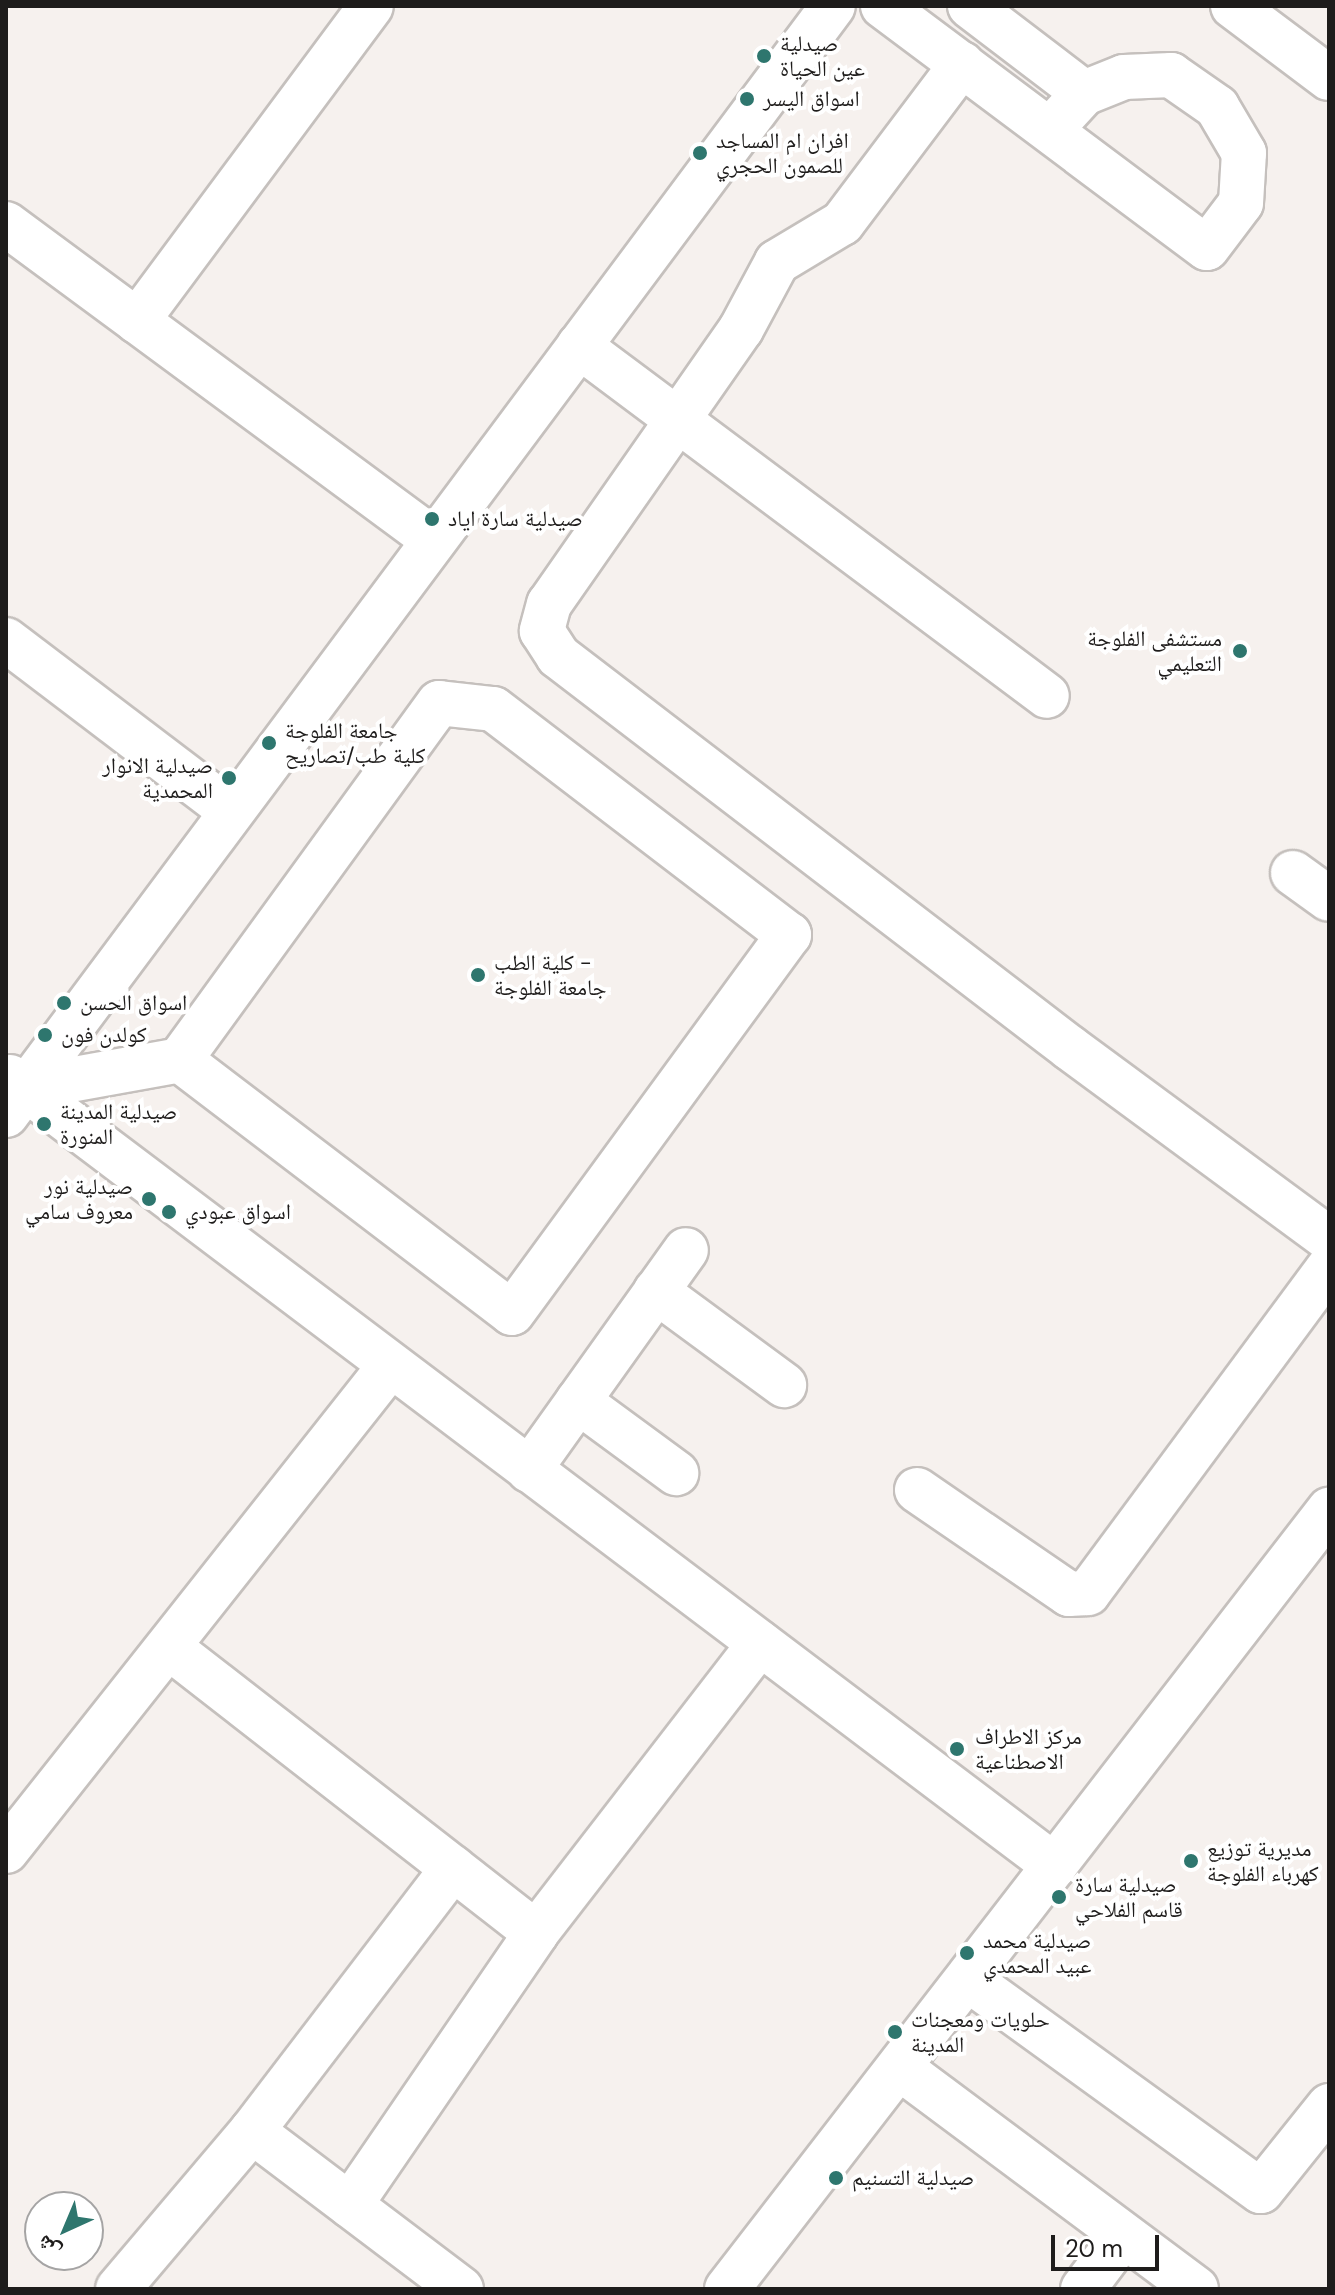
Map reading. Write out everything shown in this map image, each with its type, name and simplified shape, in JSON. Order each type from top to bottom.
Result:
[{"type":"street","points":[[137,321],[371,6]]},
{"type":"street","points":[[12,1092],[231,811],[833,6]]},
{"type":"street","points":[[883,6],[1207,248],[1241,203],[1244,153],[1217,107],[1171,75],[1124,77],[1084,93],[1050,130]]},
{"type":"street","points":[[970,6],[1084,93]]},
{"type":"street","points":[[1233,6],[1329,78]]},
{"type":"street","points":[[962,64],[842,223],[777,262],[741,329],[549,604],[542,631],[558,656],[1057,1039],[1329,1239]]},
{"type":"street","points":[[6,224],[434,540]]},
{"type":"street","points":[[579,346],[1047,696]]},
{"type":"street","points":[[6,640],[231,811]]},
{"type":"street","points":[[12,1092],[180,1060],[439,703],[493,709],[789,935],[512,1313],[180,1060]]},
{"type":"street","points":[[1293,873],[1329,899]]},
{"type":"street","points":[[12,1092],[390,1366],[1055,1866]]},
{"type":"street","points":[[529,1470],[686,1250]]},
{"type":"street","points":[[917,1490],[1069,1594],[1088,1593],[1329,1267]]},
{"type":"street","points":[[656,1291],[784,1385]]},
{"type":"street","points":[[6,1851],[170,1648],[390,1366]]},
{"type":"street","points":[[578,1401],[676,1473]]},
{"type":"street","points":[[727,2289],[969,1980],[1329,1510]]},
{"type":"street","points":[[350,2205],[536,1933],[760,1643]]},
{"type":"street","points":[[170,1648],[536,1933]]},
{"type":"street","points":[[118,2289],[252,2131],[453,1868]]},
{"type":"street","points":[[969,1980],[1261,2191],[1329,2106]]},
{"type":"street","points":[[900,2068],[1196,2289]]},
{"type":"street","points":[[252,2131],[461,2289]]},
{"type":"street","points":[[1083,2289],[1123,2236]]},
{"type":"place","name":"صيدلية عين الحياة","points":[[764,56]]},
{"type":"place","name":"اسواق اليسر","points":[[747,99]]},
{"type":"place","name":"افران ام المساجد للصمون الحجري","points":[[700,153]]},
{"type":"place","name":"صيدلية سارة اياد","points":[[432,519]]},
{"type":"place","name":"مستشفى الفلوجة التعليمي","points":[[1240,651]]},
{"type":"place","name":"جامعة الفلوجة كلية طب/تصاريح","points":[[269,743]]},
{"type":"place","name":"صيدلية الانوار المحمدية","points":[[229,778]]},
{"type":"place","name":"كلية الطب - جامعة الفلوجة","points":[[478,975]]},
{"type":"place","name":"اسواق الحسن","points":[[64,1003]]},
{"type":"place","name":"كولدن فون","points":[[45,1035]]},
{"type":"place","name":"صيدلية المدينة المنورة","points":[[44,1124]]},
{"type":"place","name":"صيدلية نور معروف سامي","points":[[149,1199]]},
{"type":"place","name":"اسواق عبودي","points":[[169,1212]]},
{"type":"place","name":"مركز الاطراف الاصطناعية","points":[[957,1749]]},
{"type":"place","name":"مديرية توزيع كهرباء الفلوجة","points":[[1191,1861]]},
{"type":"place","name":"صيدلية سارة قاسم الفلاحي","points":[[1059,1897]]},
{"type":"place","name":"صيدلية محمد عبيد المحمدي","points":[[967,1953]]},
{"type":"place","name":"حلويات ومعجنات المدينة","points":[[895,2032]]},
{"type":"place","name":"صيدلية التسنيم","points":[[836,2178]]}]
